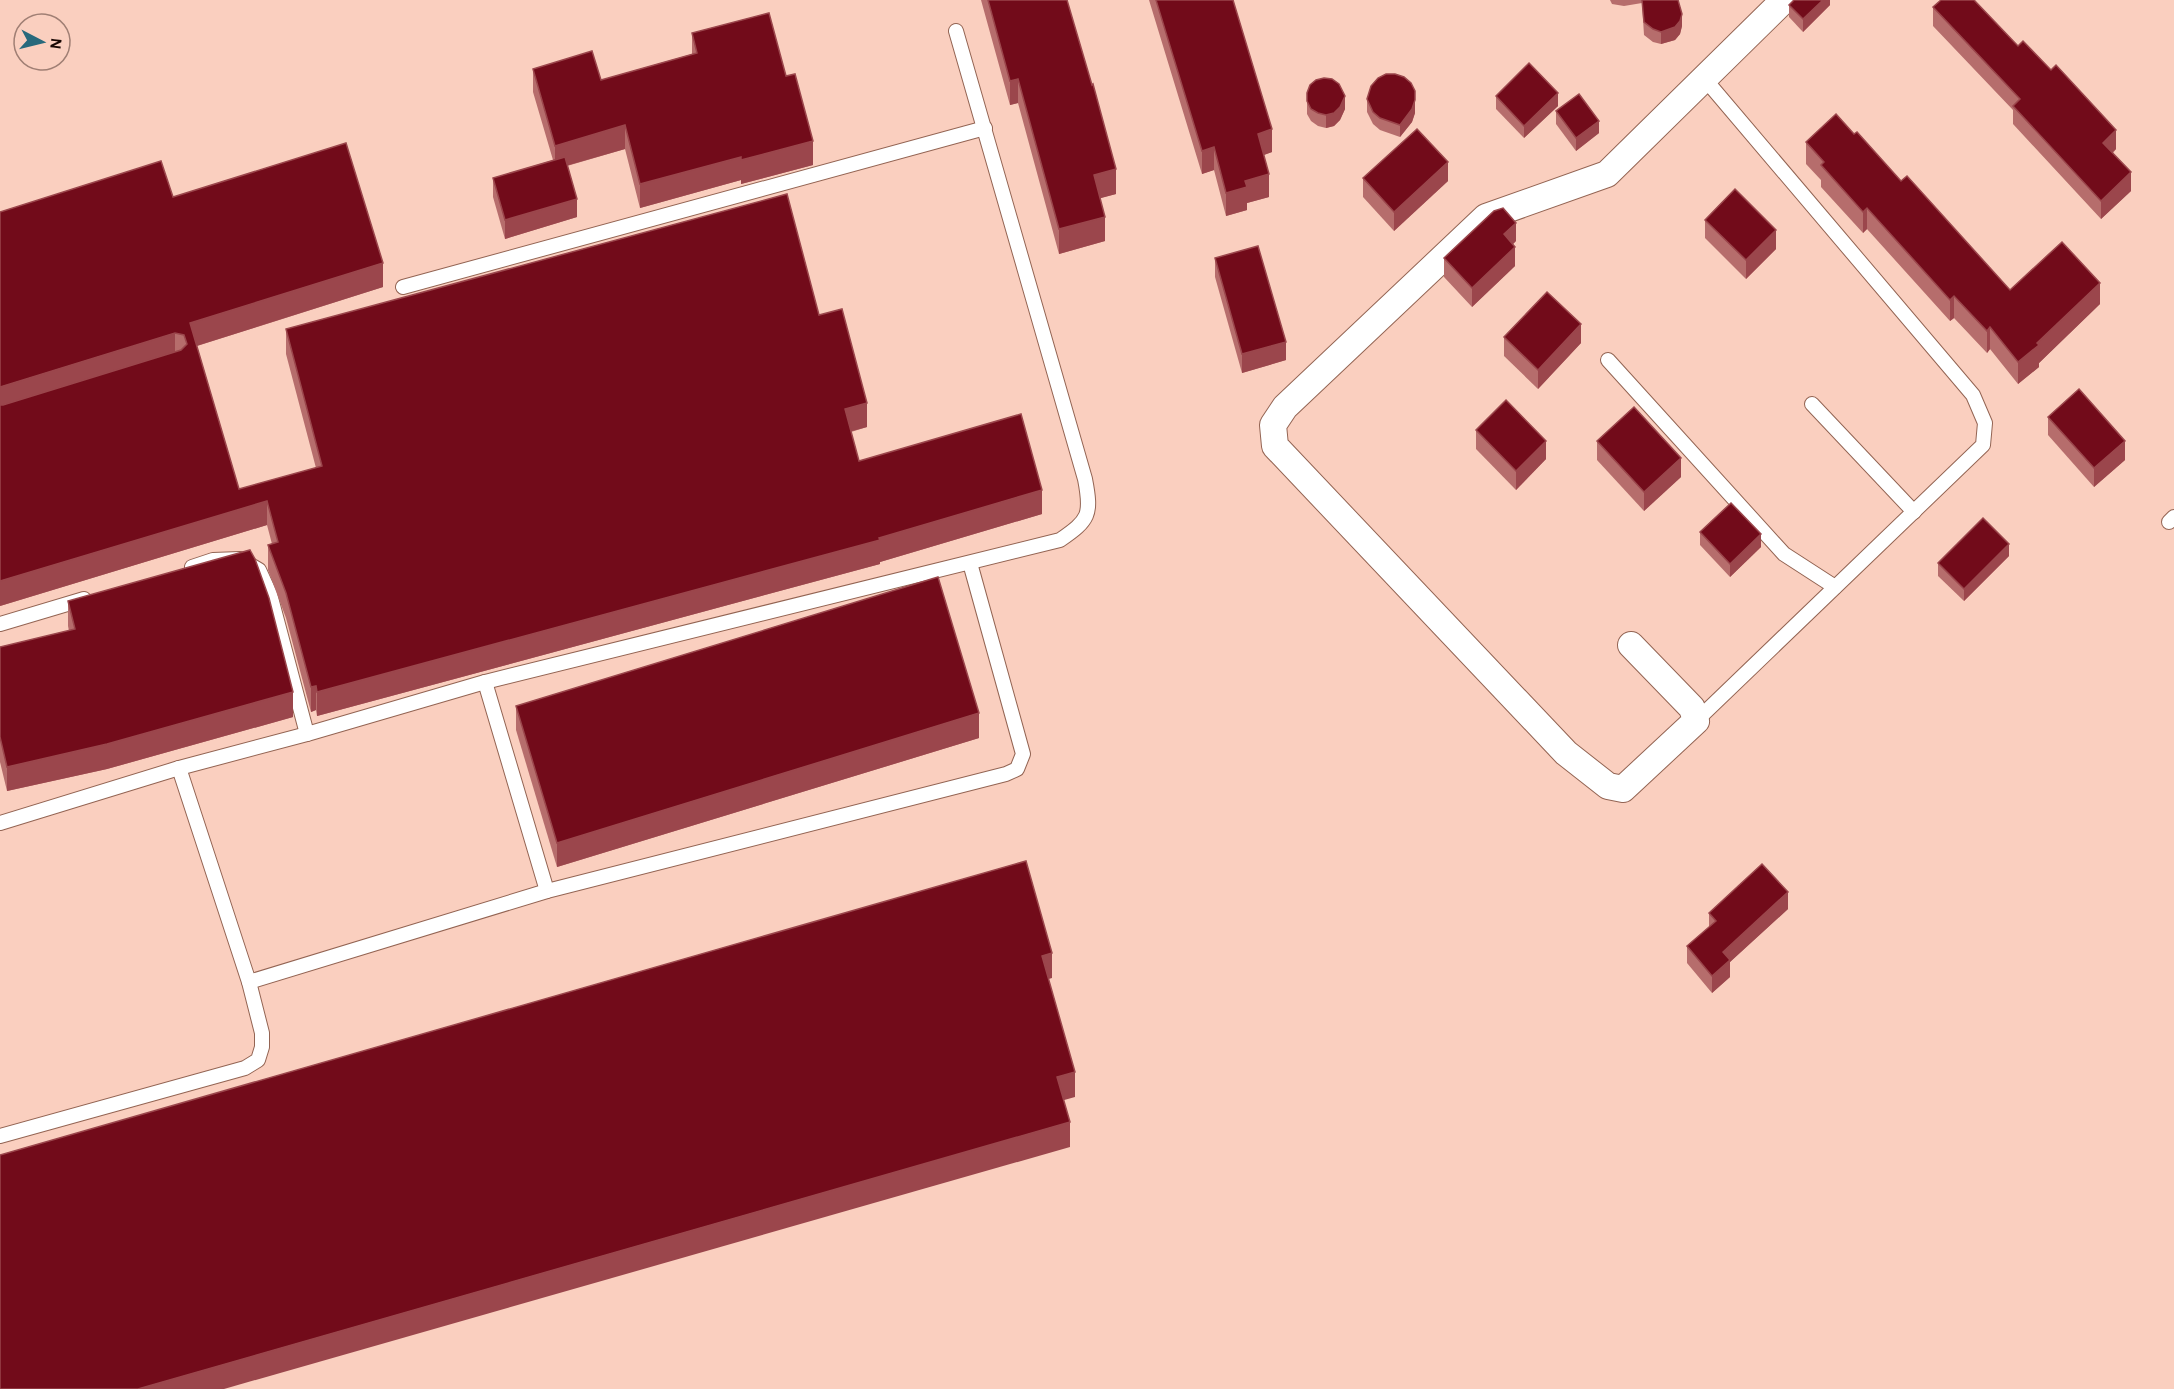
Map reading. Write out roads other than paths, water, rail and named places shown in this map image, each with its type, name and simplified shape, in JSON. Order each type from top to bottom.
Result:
[{"type":"street","points":[[1631,645],[1692,708],[1696,721],[1623,789],[1608,786],[1566,753],[1275,446],[1273,425],[1285,407],[1486,217],[1607,174],[1784,0]]},
{"type":"lane","points":[[0,823],[179,768],[307,734],[484,682],[1060,540],[1081,526],[1090,504],[1082,468],[956,31]]},
{"type":"lane","points":[[1696,721],[1983,445],[1985,423],[1973,395],[1704,78]]},
{"type":"lane","points":[[403,287],[985,128]]},
{"type":"lane","points":[[1608,360],[1784,554],[1835,588]]},
{"type":"lane","points":[[1812,404],[1914,512]]},
{"type":"lane","points":[[180,570],[213,560],[240,559],[259,570],[270,594],[307,734]]},
{"type":"lane","points":[[249,982],[547,891],[995,777],[1017,769],[1023,754],[970,563]]},
{"type":"lane","points":[[0,624],[101,594]]},
{"type":"lane","points":[[484,682],[547,891]]},
{"type":"lane","points":[[0,1136],[246,1068],[258,1060],[262,1047],[262,1033],[249,982],[179,768]]}]
